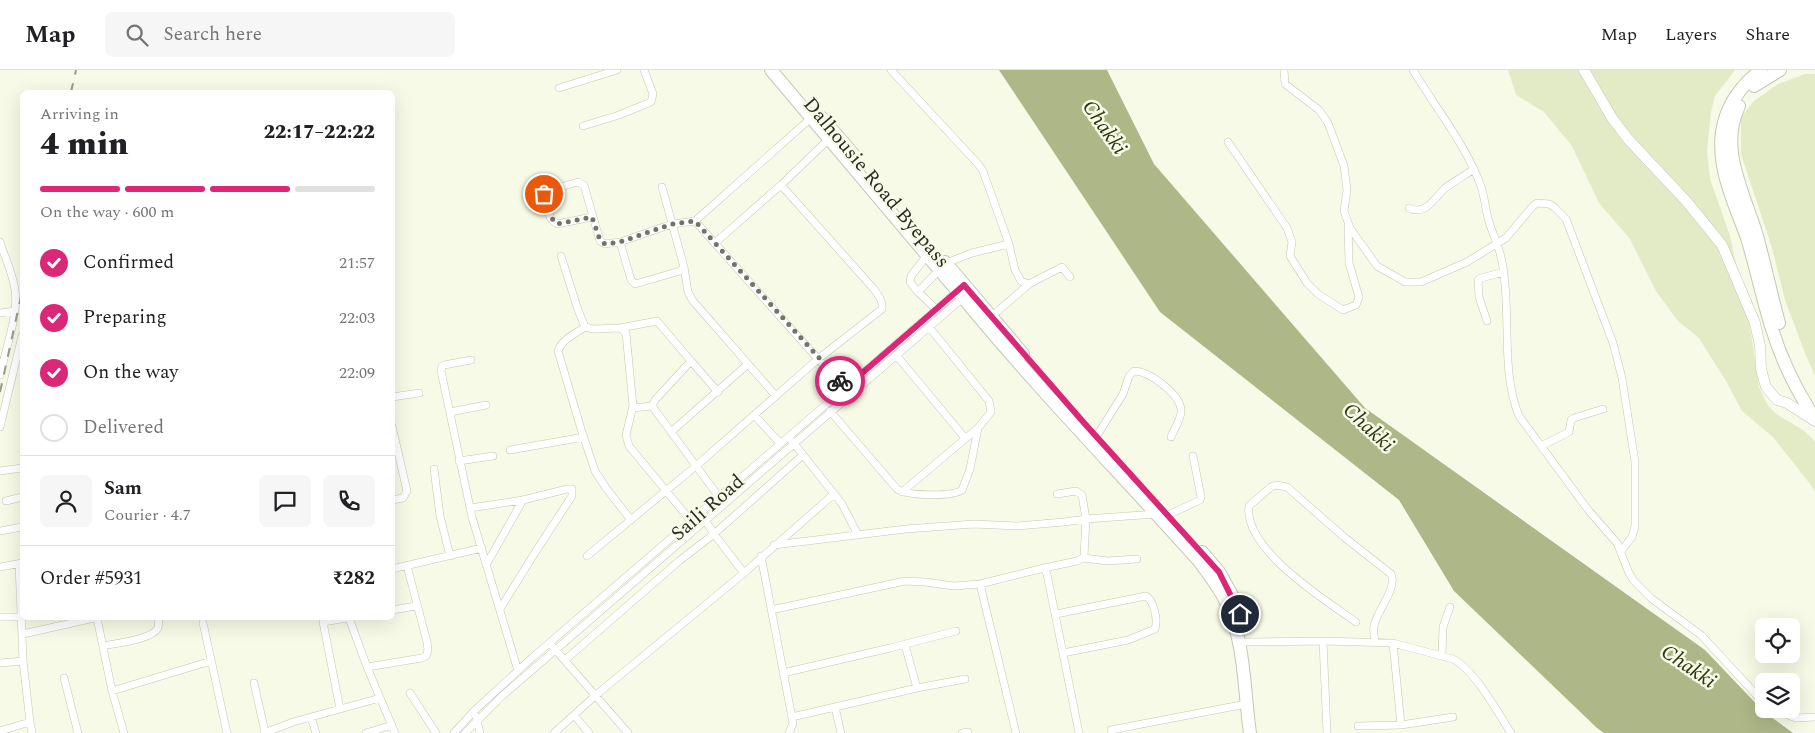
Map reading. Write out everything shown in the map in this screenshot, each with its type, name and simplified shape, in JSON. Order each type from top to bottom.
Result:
[{"type":"highway","points":[[771,70],[928,254],[943,266]]},
{"type":"highway","name":"Dalhousie Road Byepass","points":[[782,70],[963,292],[991,317],[1162,514],[1219,572],[1240,614],[1246,642],[1258,733]]},
{"type":"highway","points":[[1761,70],[1745,83],[1730,104],[1722,132],[1724,174],[1747,238],[1779,349],[1789,374],[1815,420]]},
{"type":"highway","points":[[1780,70],[1757,83],[1744,97],[1738,107],[1734,120],[1731,143],[1736,170],[1755,228],[1785,342],[1800,377],[1815,403]]},
{"type":"highway","points":[[963,292],[1079,430],[1162,514],[1219,589],[1227,603],[1236,633],[1250,733]]},
{"type":"main road","points":[[1584,70],[1612,118],[1628,139],[1688,202],[1722,245],[1755,323],[1760,346],[1761,369],[1766,387],[1777,400],[1787,403],[1815,420]]},
{"type":"street","points":[[559,88],[617,70]]},
{"type":"street","points":[[583,126],[620,115],[651,102],[653,94],[644,70]]},
{"type":"street","points":[[891,70],[978,164],[988,183],[1018,277],[1021,281],[1029,284]]},
{"type":"street","points":[[1284,70],[1285,84],[1319,110],[1328,123],[1344,166],[1346,190],[1344,211],[1348,223],[1377,266],[1405,282],[1412,284],[1421,282],[1455,268],[1497,244],[1511,233],[1532,206],[1542,203],[1554,207],[1562,214],[1576,244],[1613,343],[1622,378],[1635,462],[1635,526],[1632,537],[1621,551]]},
{"type":"street","points":[[1413,70],[1474,169],[1484,196],[1488,219],[1504,272],[1511,386],[1514,404],[1519,416],[1589,511],[1617,543],[1634,581],[1652,599],[1700,635],[1755,693]]},
{"type":"street","points":[[592,217],[557,224],[551,219],[543,197],[544,194],[554,189],[582,183],[586,188],[592,217],[602,244],[620,242],[672,224],[695,221],[811,118]]},
{"type":"street","points":[[716,243],[781,185],[828,139]]},
{"type":"street","points":[[1228,142],[1287,228],[1292,242],[1290,256],[1307,284],[1318,294],[1343,310],[1356,305],[1359,297],[1349,263],[1348,223]]},
{"type":"street","points":[[1409,208],[1417,210],[1428,206],[1443,190],[1474,169]]},
{"type":"street","points":[[587,556],[666,492],[818,359],[880,312],[883,304],[873,288],[781,185]]},
{"type":"street","points":[[662,187],[684,267],[688,292],[692,301],[776,396]]},
{"type":"street","points":[[695,221],[818,359],[846,387]]},
{"type":"street","points":[[0,242],[15,291],[15,312],[0,375]]},
{"type":"street","points":[[620,242],[631,280],[635,284],[680,271],[684,267]]},
{"type":"street","points":[[918,292],[943,266],[972,253],[1009,244]]},
{"type":"street","points":[[928,254],[909,278],[911,285],[936,309]]},
{"type":"street","points":[[561,256],[585,327]]},
{"type":"street","points":[[991,317],[1029,284],[1062,267],[1070,277]]},
{"type":"street","points":[[1487,321],[1479,297],[1478,280],[1504,272]]},
{"type":"street","points":[[465,733],[477,719],[555,649],[929,327],[963,292]]},
{"type":"street","name":"Saili Road","points":[[454,733],[474,711],[549,643],[780,444],[788,435],[936,309],[963,292]]},
{"type":"street","points":[[0,312],[15,312]]},
{"type":"street","points":[[631,520],[600,480],[584,437],[558,348],[568,338],[585,327],[593,329],[620,328],[657,321],[718,392]]},
{"type":"street","points":[[902,492],[978,428],[991,412],[989,401],[929,327]]},
{"type":"street","points":[[620,328],[624,330],[626,337],[633,408],[626,435],[629,446],[691,521]]},
{"type":"street","points":[[0,427],[20,344]]},
{"type":"street","points":[[896,355],[965,438]]},
{"type":"street","points":[[471,360],[442,366],[441,371],[470,508],[518,671]]},
{"type":"street","points":[[652,406],[655,400],[691,361]]},
{"type":"street","points":[[670,432],[748,364]]},
{"type":"street","points":[[1096,437],[1123,394],[1129,376],[1134,371],[1138,371],[1159,382],[1180,406],[1181,413],[1171,437]]},
{"type":"street","points":[[395,397],[419,393]]},
{"type":"street","points":[[450,412],[486,405]]},
{"type":"street","points":[[633,408],[652,406]]},
{"type":"street","points":[[652,406],[719,497]]},
{"type":"street","points":[[1541,446],[1569,432],[1570,422],[1574,418],[1604,408]]},
{"type":"street","points":[[830,411],[897,489],[902,492],[953,494],[962,490],[970,469],[978,428]]},
{"type":"street","points":[[755,416],[780,444]]},
{"type":"street","points":[[788,435],[842,504],[858,534]]},
{"type":"street","points":[[510,450],[584,437]]},
{"type":"street","points":[[395,440],[406,493],[403,498],[395,499]]},
{"type":"street","points":[[565,660],[679,561],[714,534],[803,455]]},
{"type":"street","points":[[459,461],[493,456]]},
{"type":"street","points":[[774,545],[932,527],[974,524],[1017,526],[1086,518],[1162,514],[1200,500],[1201,497],[1192,456]]},
{"type":"street","points":[[0,471],[20,468]]},
{"type":"street","points":[[434,469],[440,516],[450,556]]},
{"type":"street","points":[[1356,622],[1289,573],[1259,539],[1249,514],[1249,506],[1270,488],[1280,486],[1293,490],[1344,537],[1391,574],[1392,581],[1383,607],[1374,625],[1375,642]]},
{"type":"street","points":[[470,508],[523,500],[572,489],[573,493],[500,609]]},
{"type":"street","points":[[1057,494],[1080,492],[1084,500],[1086,518],[1083,558]]},
{"type":"street","points":[[554,733],[596,695],[744,573],[761,556],[834,494]]},
{"type":"street","points":[[6,501],[20,498]]},
{"type":"street","points":[[486,565],[523,500]]},
{"type":"street","points":[[700,513],[744,573]]},
{"type":"street","points":[[0,531],[20,527]]},
{"type":"street","points":[[395,568],[482,548]]},
{"type":"street","points":[[761,556],[792,717],[793,725],[789,733]]},
{"type":"street","points":[[770,610],[904,581],[954,586],[980,584],[1083,558],[1108,561],[1137,560]]},
{"type":"street","points":[[0,567],[20,563]]},
{"type":"street","points":[[367,668],[426,656],[428,650],[427,642],[407,566]]},
{"type":"street","points":[[1044,568],[1048,574],[1080,733]]},
{"type":"street","points":[[980,584],[1016,733]]},
{"type":"street","points":[[1056,614],[1146,596],[1151,600],[1156,621],[1155,629],[1128,640],[1063,653]]},
{"type":"street","points":[[395,610],[416,606]]},
{"type":"street","points":[[1442,655],[1443,627],[1450,607]]},
{"type":"street","points":[[0,617],[20,617]]},
{"type":"street","points":[[22,620],[23,661],[32,733]]},
{"type":"street","points":[[23,634],[86,620]]},
{"type":"street","points":[[96,620],[124,733]]},
{"type":"street","points":[[103,646],[153,634],[158,628],[159,620]]},
{"type":"street","points":[[336,620],[323,622],[340,709]]},
{"type":"street","points":[[349,620],[395,733]]},
{"type":"street","points":[[203,623],[210,662],[228,733]]},
{"type":"street","points":[[783,673],[905,645],[956,631]]},
{"type":"street","points":[[1323,641],[1328,733]]},
{"type":"street","points":[[1246,642],[1323,641],[1393,643],[1442,655],[1461,663],[1478,682],[1511,733]]},
{"type":"street","points":[[549,643],[628,733]]},
{"type":"street","points":[[1393,643],[1401,725]]},
{"type":"street","points":[[905,645],[917,688]]},
{"type":"street","points":[[0,663],[23,661]]},
{"type":"street","points":[[112,691],[210,662]]},
{"type":"street","points":[[64,678],[78,733]]},
{"type":"street","points":[[792,717],[917,688],[965,679]]},
{"type":"street","points":[[254,682],[265,733],[281,726],[380,698]]},
{"type":"street","points":[[410,692],[436,733]]},
{"type":"street","points":[[1111,730],[1246,704]]},
{"type":"street","points":[[835,707],[841,733]]},
{"type":"street","points":[[474,711],[480,733]]},
{"type":"street","points":[[574,715],[589,733]]},
{"type":"street","points":[[311,717],[316,733]]},
{"type":"street","points":[[1358,726],[1401,725],[1453,717]]},
{"type":"street","points":[[1800,718],[1815,717]]},
{"type":"street","points":[[0,731],[30,722]]},
{"type":"street","points":[[366,733],[392,725]]},
{"type":"shaded area","points":[[1508,70],[1735,70],[1715,96],[1711,112],[1707,151],[1710,179],[1730,236],[1751,333],[1759,387],[1767,404],[1776,414],[1803,430],[1815,441],[1815,492],[1773,437],[1742,411],[1699,338],[1678,321],[1656,291],[1630,239],[1599,203],[1572,146],[1544,112],[1516,95]]},
{"type":"shaded area","points":[[1805,74],[1815,74],[1815,376],[1785,300],[1772,248],[1741,154],[1741,117],[1754,101],[1778,84]]},
{"type":"water","name":"Chakki","points":[[999,70],[1107,70],[1154,164],[1365,408],[1705,650],[1755,703],[1755,718],[1773,718],[1793,733],[1604,733],[1454,591],[1399,500],[1160,312]]},
{"type":"railway","points":[[71,90],[76,70]]},
{"type":"railway","points":[[0,392],[20,301]]},
{"type":"way so far","points":[[544,194],[543,197],[551,219],[554,222],[557,224],[592,217],[602,244],[620,242],[672,224],[695,221],[750,280],[818,359],[840,381]]},
{"type":"route","points":[[840,381],[846,387],[964,285],[1085,424],[1219,572],[1240,614]]}]
